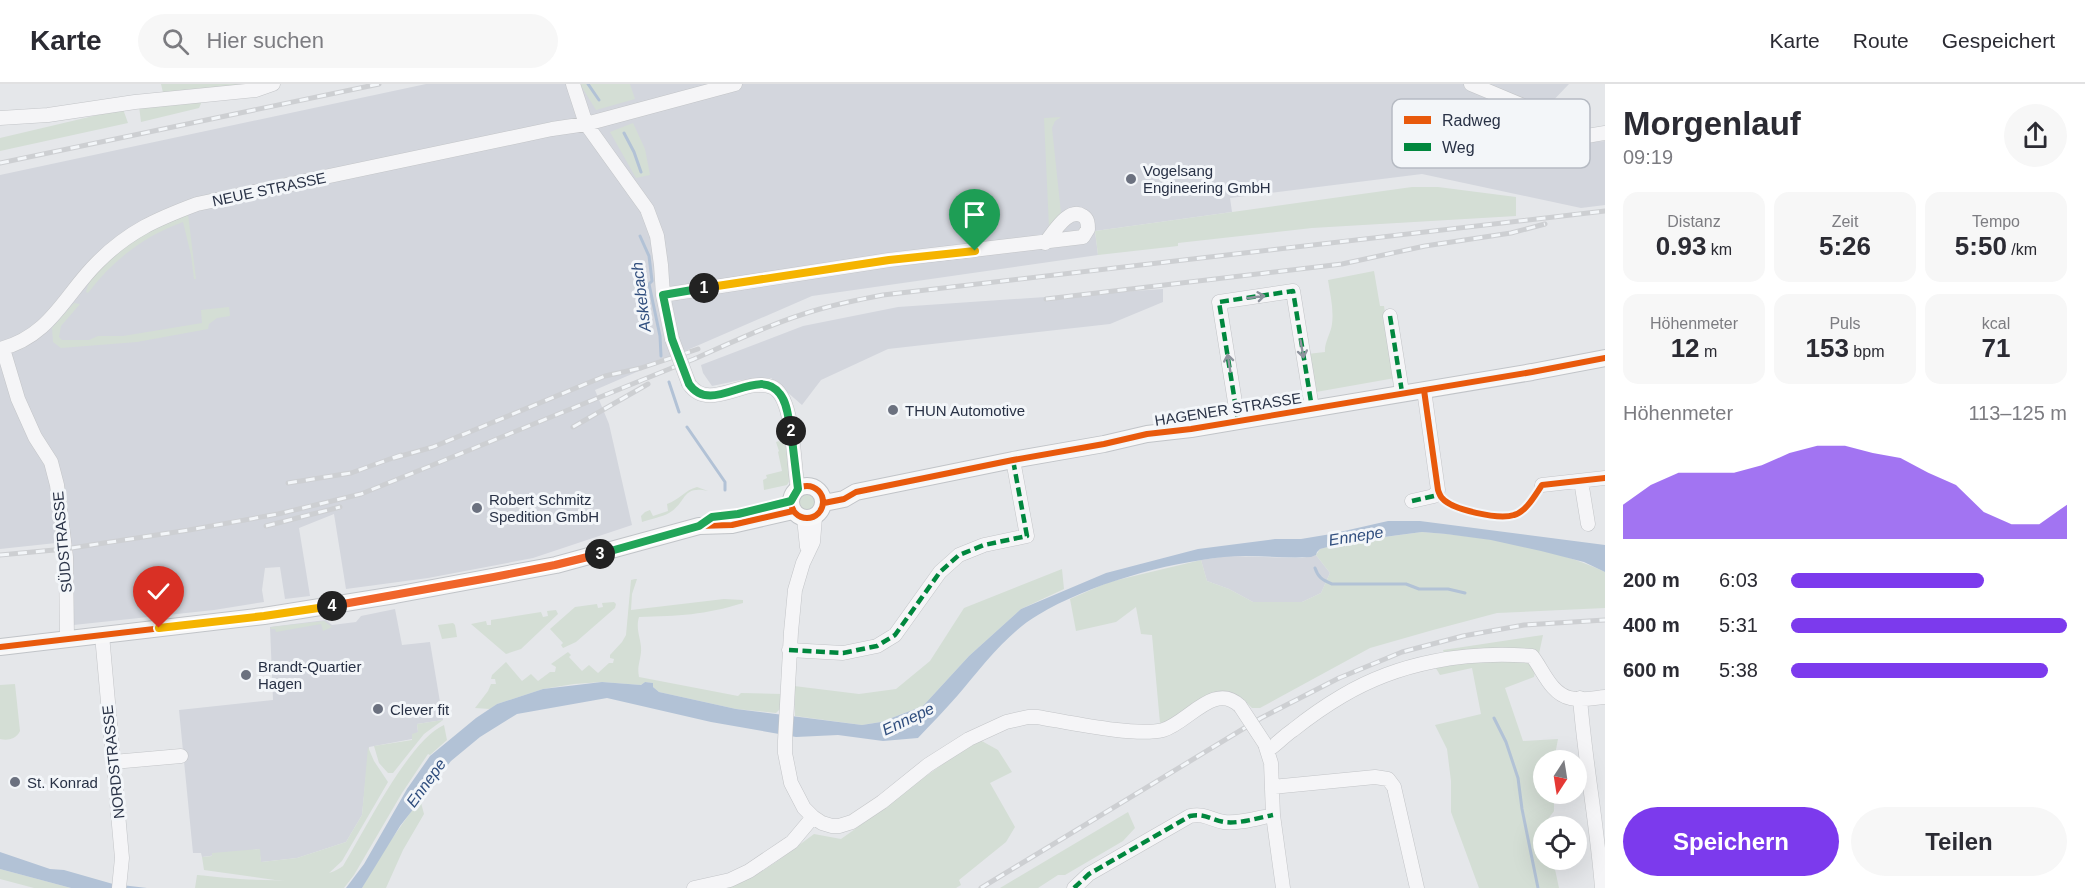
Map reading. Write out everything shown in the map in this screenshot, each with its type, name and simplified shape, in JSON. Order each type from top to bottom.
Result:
[{"type":"main road","name":"HAGENER STRASSE","points":[[0,647],[264,616],[395,595],[555,565],[699,526],[712,517],[806,502],[842,490],[856,492],[1147,434],[1238,421],[1605,358]]},
{"type":"street","points":[[0,118],[48,115],[135,102],[256,90],[273,84]]},
{"type":"street","points":[[573,84],[586,124],[647,209],[657,236],[662,265],[663,295],[672,339],[689,384],[702,395],[717,396],[753,385],[765,385],[775,388],[784,400],[795,454],[803,471],[806,502],[814,536],[795,590],[789,650],[785,741],[791,783],[804,808],[822,824],[839,826],[852,822],[949,751],[1006,722],[1037,717],[1111,728],[1152,731],[1177,725],[1200,706],[1214,699],[1231,699],[1240,706],[1267,747],[1283,888]]},
{"type":"street","name":"NEUE STRASSE","points":[[1,349],[24,339],[55,316],[97,263],[123,240],[161,218],[203,203],[552,129],[586,124],[735,84]]},
{"type":"street","points":[[1471,84],[1507,99]]},
{"type":"street","points":[[1590,135],[1605,133]]},
{"type":"street","points":[[663,295],[889,260],[1045,243]]},
{"type":"street","points":[[1238,421],[1220,302],[1293,291],[1312,408]]},
{"type":"street","points":[[1390,316],[1402,393]]},
{"type":"street","name":"SÜDSTRASSE","points":[[1,349],[18,399],[35,437],[51,462],[57,485],[66,557],[67,639]]},
{"type":"street","points":[[1412,501],[1434,495],[1438,490],[1424,390]]},
{"type":"street","points":[[789,650],[843,653],[876,646],[895,635],[940,572],[958,555],[984,545],[1026,536],[1013,460]]},
{"type":"street","points":[[1542,485],[1605,478]]},
{"type":"street","points":[[1581,481],[1588,524]]},
{"type":"street","name":"NORDSTRASSE","points":[[102,635],[122,858],[120,888]]},
{"type":"street","points":[[1267,747],[1343,696],[1390,672],[1430,662],[1507,654],[1532,656],[1543,669],[1551,687],[1559,693],[1570,698],[1605,698]]},
{"type":"street","points":[[1580,698],[1583,740],[1595,814],[1602,888]]},
{"type":"street","points":[[113,762],[181,756]]},
{"type":"street","points":[[1272,787],[1375,777],[1388,779],[1394,787],[1418,888]]},
{"type":"street","points":[[1074,888],[1089,874],[1190,816],[1197,814],[1209,816],[1223,822],[1273,815]]},
{"type":"street","points":[[694,888],[730,880],[749,871],[792,842],[813,817]]},
{"type":"shaded area","points":[[161,84],[243,84],[207,90],[199,108],[141,122],[139,106],[165,101]]},
{"type":"shaded area","points":[[426,84],[1569,84],[1555,99],[1392,99],[1392,168],[1590,168],[1590,142],[1605,141],[1605,205],[1581,208],[1422,174],[1230,198],[1232,212],[1095,231],[1098,255],[812,296],[595,390],[609,424],[632,525],[533,558],[428,578],[346,589],[334,514],[299,528],[310,596],[285,599],[280,567],[265,568],[262,590],[264,602],[214,610],[64,626],[56,543],[0,549],[0,175]]},
{"type":"shaded area","points":[[580,84],[630,84],[635,99],[596,110]]},
{"type":"shaded area","points":[[123,109],[128,123],[0,151],[0,138]]},
{"type":"shaded area","points":[[1061,117],[1055,121],[1052,128],[1061,213],[1049,228],[1044,118]]},
{"type":"shaded area","points":[[633,123],[645,149],[650,175],[636,178],[610,132]]},
{"type":"shaded area","points":[[1412,187],[1438,187],[1516,197],[1516,216],[1312,228],[1178,243],[1178,246],[1098,255],[1095,231]]},
{"type":"shaded area","points":[[188,214],[196,279],[194,279],[183,222],[155,234],[130,250],[88,293],[86,292],[91,280],[113,256],[160,226]]},
{"type":"shaded area","points":[[1374,271],[1380,306],[1384,306],[1395,378],[1316,392],[1307,354],[1325,352],[1332,318],[1328,280]]},
{"type":"shaded area","points":[[1163,289],[1163,302],[1110,324],[888,349],[821,380],[802,405],[771,378],[741,380],[712,386],[703,373],[701,365],[803,326],[898,307]]},
{"type":"shaded area","points":[[74,303],[80,304],[61,326],[59,337],[62,340],[123,336],[202,323],[201,310],[229,307],[230,316],[217,318],[209,324],[208,329],[137,342],[61,348],[53,342],[52,328]]},
{"type":"shaded area","points":[[779,441],[786,446],[790,480],[787,485],[764,490],[763,480],[767,478],[766,475],[782,471],[776,442]]},
{"type":"shaded area","points":[[697,487],[708,491],[693,490],[669,513],[642,522],[641,516],[645,512],[650,510],[653,516],[668,511],[667,504]]},
{"type":"shaded area","points":[[807,493],[813,496],[816,502],[813,508],[807,511],[801,508],[798,502],[801,496]]},
{"type":"shaded area","points":[[1422,532],[1468,536],[1516,544],[1584,563],[1605,572],[1605,608],[1497,613],[1370,648],[1260,708],[1252,708],[1242,698],[1229,694],[1210,694],[1174,719],[1160,723],[1152,635],[1141,634],[1136,607],[1116,622],[1076,631],[1070,599],[1109,582],[1201,560],[1207,581],[1229,589],[1253,602],[1302,602],[1321,593],[1330,573],[1316,555],[1320,549],[1347,542]]},
{"type":"shaded area","points":[[1316,555],[1330,573],[1321,593],[1302,602],[1253,602],[1229,589],[1207,581],[1201,560],[1227,556],[1302,558]]},
{"type":"shaded area","points":[[1062,569],[1064,589],[1021,609],[969,656],[923,706],[881,722],[862,725],[795,716],[794,686],[859,694],[896,689],[930,661],[964,608]]},
{"type":"shaded area","points":[[637,579],[632,594],[631,610],[724,599],[743,600],[743,603],[704,612],[639,617],[641,656],[638,667],[639,677],[738,696],[741,693],[782,694],[780,709],[776,713],[736,709],[659,692],[653,687],[653,683],[645,682],[641,685],[602,682],[574,684],[543,689],[497,704],[490,709],[475,708],[491,684],[496,684],[495,679],[491,679],[492,675],[506,662],[522,681],[531,674],[538,681],[550,672],[555,672],[556,667],[551,664],[568,652],[571,655],[569,657],[582,671],[589,665],[598,673],[609,663],[613,663],[614,659],[610,658],[610,655],[626,635],[631,580]]},
{"type":"shaded area","points":[[614,602],[615,608],[576,642],[563,648],[561,645],[563,643],[550,629],[575,607],[597,604],[598,608],[603,607],[602,603]]},
{"type":"shaded area","points":[[395,609],[402,645],[430,642],[443,720],[417,724],[418,732],[412,739],[369,747],[362,815],[346,842],[297,858],[261,862],[259,849],[202,857],[201,853],[193,853],[179,710],[273,700],[270,627],[326,620],[332,625],[356,622],[361,616]]},
{"type":"shaded area","points":[[556,610],[558,614],[521,649],[506,654],[471,624],[486,621],[487,625],[491,625],[491,620],[541,612],[543,617],[548,616],[547,611]]},
{"type":"shaded area","points":[[324,621],[332,627],[323,631],[321,624],[276,632],[275,629],[271,629],[271,627]]},
{"type":"shaded area","points":[[453,623],[457,637],[442,639],[438,625]]},
{"type":"shaded area","points":[[1543,635],[1534,677],[1505,688],[1523,741],[1558,739],[1556,750],[1533,750],[1533,804],[1554,804],[1554,811],[1550,816],[1533,816],[1533,870],[1555,870],[1559,888],[1479,888],[1451,812],[1451,781],[1447,749],[1435,725],[1481,714],[1472,668],[1440,675],[1434,665],[1447,663],[1443,650]]},
{"type":"shaded area","points":[[15,684],[20,731],[12,739],[0,739],[0,685]]},
{"type":"shaded area","points":[[443,720],[424,734],[393,773],[388,773],[379,763],[374,746],[412,740],[412,734],[418,732],[417,724]]},
{"type":"shaded area","points":[[444,725],[447,740],[430,755],[428,754],[344,888],[195,888],[197,875],[253,880],[294,880],[330,873],[343,866],[402,767],[430,734]]},
{"type":"shaded area","points":[[980,740],[998,750],[1012,772],[990,783],[1015,827],[1006,842],[959,880],[961,885],[956,888],[726,888],[761,872],[814,834],[841,839]]},
{"type":"shaded area","points":[[368,747],[388,782],[342,861],[328,874],[307,880],[275,880],[204,870],[202,857],[212,856],[212,853],[260,849],[261,862],[297,858],[346,842],[362,815]]},
{"type":"shaded area","points":[[420,799],[424,814],[403,850],[386,888],[362,888],[381,854]]},
{"type":"shaded area","points":[[1128,812],[1135,828],[1123,841],[1038,888],[1000,888]]},
{"type":"shaded area","points":[[0,869],[71,888],[34,888],[0,879]]},
{"type":"water","name":"Ennepe","points":[[1388,521],[1420,521],[1605,545],[1605,572],[1584,562],[1491,540],[1422,532],[1347,542],[1320,549],[1316,555],[1311,557],[1224,557],[1153,570],[1080,594],[1027,622],[995,652],[918,738],[883,741],[838,735],[796,737],[711,722],[607,698],[517,714],[480,737],[451,761],[400,826],[362,888],[346,888],[364,864],[407,789],[430,756],[476,718],[497,704],[543,689],[602,682],[641,685],[645,682],[653,683],[653,687],[659,692],[736,709],[862,725],[881,722],[923,706],[969,656],[1021,609],[1106,573],[1198,549],[1275,539],[1301,539]]},
{"type":"water","points":[[0,852],[50,869],[64,870],[113,884],[147,888],[71,888],[0,869]]},
{"type":"waterway","name":"Askebach","points":[[588,84],[599,100]]},
{"type":"waterway","name":"Askebach","points":[[624,133],[641,172]]},
{"type":"waterway","name":"Askebach","points":[[640,236],[649,256],[652,281],[649,284],[660,336],[661,356]]},
{"type":"waterway","name":"Askebach","points":[[669,382],[679,412]]},
{"type":"waterway","name":"Askebach","points":[[687,427],[725,482],[725,490]]},
{"type":"waterway","points":[[1315,568],[1321,578],[1332,584],[1406,584],[1419,589],[1448,589],[1465,593]]},
{"type":"waterway","points":[[1494,718],[1506,742],[1518,778],[1538,888]]},
{"type":"railway","points":[[0,163],[379,84]]},
{"type":"railway","points":[[0,555],[65,549],[189,530],[278,514],[361,494],[772,325],[852,301],[883,295],[1605,211]]},
{"type":"railway","points":[[1046,299],[1342,264],[1425,246],[1511,233],[1545,224]]},
{"type":"railway","points":[[394,458],[433,447],[605,376],[641,368],[698,349]]},
{"type":"railway","points":[[573,427],[648,384]]},
{"type":"railway","points":[[288,483],[351,473],[401,455]]},
{"type":"railway","points":[[266,526],[340,507]]},
{"type":"railway","points":[[981,888],[1261,718],[1339,678],[1402,652],[1463,636],[1524,625],[1605,620]]},
{"type":"marked path","points":[[1238,421],[1219,302],[1293,291],[1312,408]]},
{"type":"marked path","points":[[1390,316],[1402,392]]},
{"type":"marked path","points":[[789,650],[843,653],[877,646],[895,635],[940,572],[959,555],[984,545],[1027,536],[1013,460]]},
{"type":"marked path","points":[[1412,501],[1434,496],[1438,490]]},
{"type":"marked path","points":[[1074,888],[1089,874],[1190,816],[1200,815],[1230,822],[1273,815]]},
{"type":"cycle path","points":[[824,503],[844,499],[856,492],[1147,434],[1191,429],[1605,358]]},
{"type":"cycle path","points":[[1424,390],[1438,490],[1442,498],[1455,506],[1487,515],[1514,515],[1526,507],[1542,485],[1605,478]]},
{"type":"cycle path","points":[[807,486],[819,490],[823,502],[819,514],[807,518],[795,514],[791,502],[795,490],[807,486]]},
{"type":"cycle path","points":[[0,647],[264,616],[395,595],[556,565],[699,526],[732,525],[793,511]]},
{"type":"place","name":"Vogelsang Engineering GmbH","points":[[1131,179]]},
{"type":"place","name":"THUN Automotive","points":[[893,410]]},
{"type":"place","name":"Robert Schmitz Spedition GmbH","points":[[477,508]]},
{"type":"place","name":"Brandt-Quartier Hagen","points":[[246,675]]},
{"type":"place","name":"Clever fit","points":[[378,709]]},
{"type":"place","name":"St. Konrad","points":[[15,782]]},
{"type":"route","points":[[159,628],[335,605],[549,567],[699,526],[712,517],[738,514],[791,501],[794,492],[798,489],[794,473],[795,454],[784,400],[775,388],[765,385],[753,385],[717,396],[702,395],[694,390],[689,384],[672,339],[663,295],[794,273],[975,251]]}]
